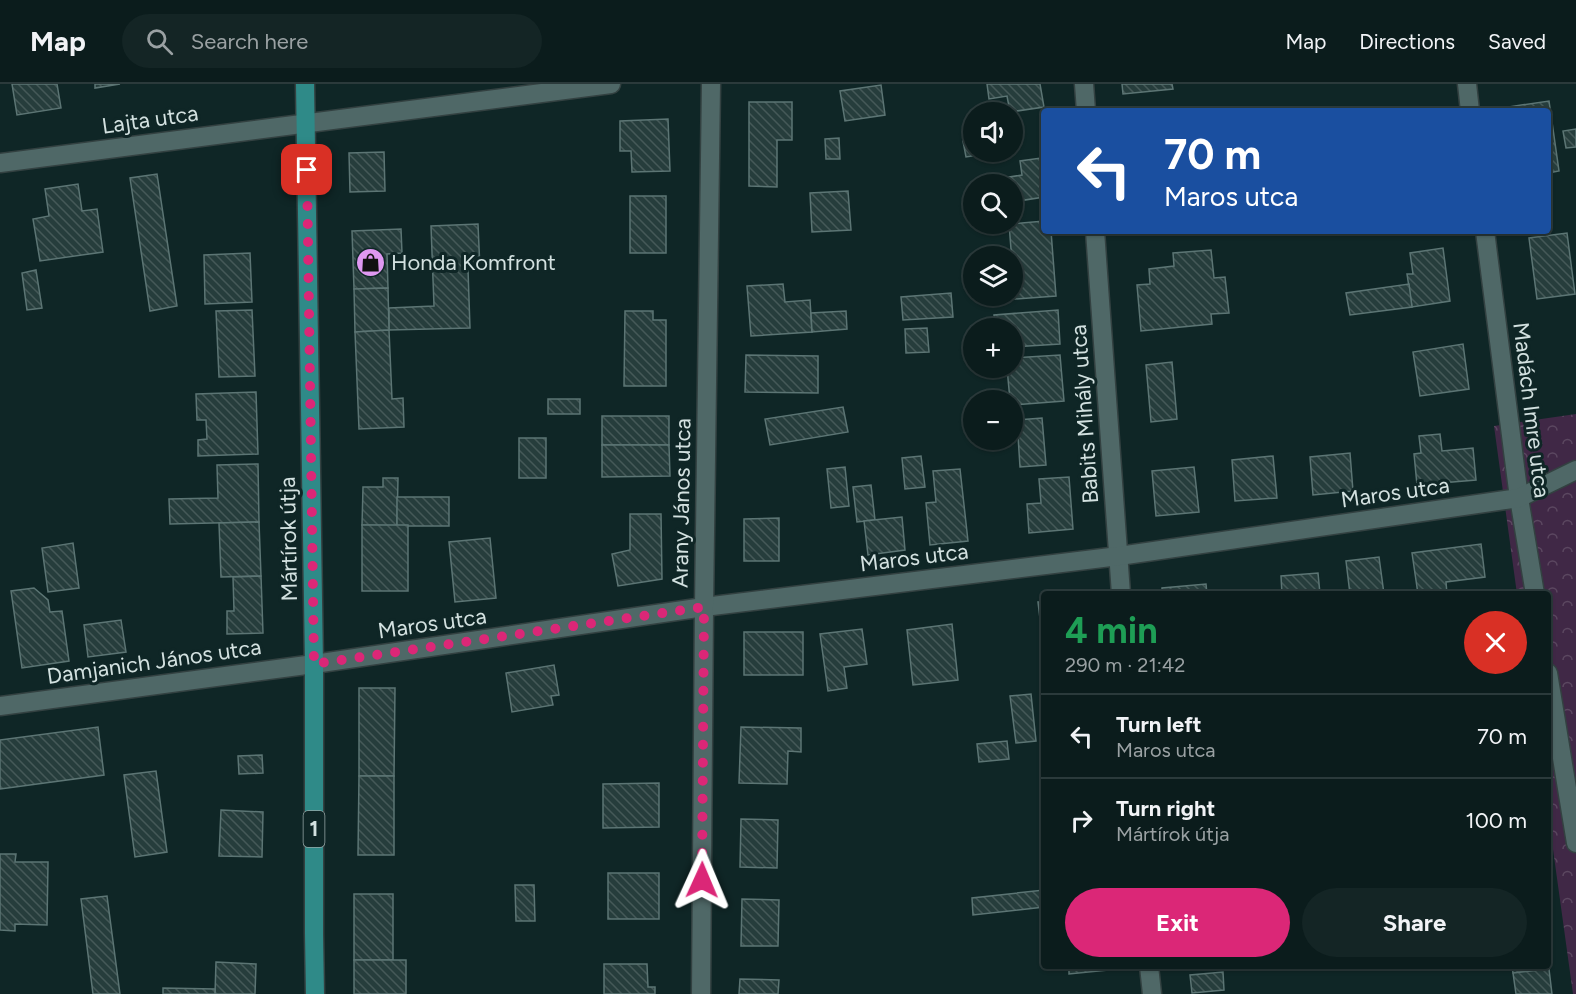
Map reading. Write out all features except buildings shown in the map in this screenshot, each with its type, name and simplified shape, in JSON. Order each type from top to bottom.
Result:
[{"type":"main road","name":"Mártírok útja","points":[[305,84],[314,664],[315,994]]},
{"type":"street","name":"Lajta utca","points":[[0,163],[611,84]]},
{"type":"street","name":"Arany János utca","points":[[701,994],[711,84]]},
{"type":"street","points":[[1084,84],[1086,108]]},
{"type":"street","points":[[1467,84],[1470,108]]},
{"type":"street","name":"Babits Mihály utca","points":[[1095,234],[1122,591]]},
{"type":"street","name":"Madách Imre utca","points":[[1485,234],[1519,498],[1534,591]]},
{"type":"street","name":"Maros utca","points":[[314,664],[704,607],[1119,556],[1519,498],[1576,470]]},
{"type":"street","name":"Damjanich János utca","points":[[0,706],[314,664]]},
{"type":"street","points":[[1551,691],[1576,843]]},
{"type":"street","points":[[1149,969],[1152,994]]},
{"type":"green space","points":[[1576,414],[1576,994],[1573,994],[1551,835],[1551,591],[1517,591],[1494,426]]},
{"type":"place","name":"Honda Komfront","points":[[370,262]]},
{"type":"route","points":[[307,170],[314,664],[704,607],[702,880]]}]
